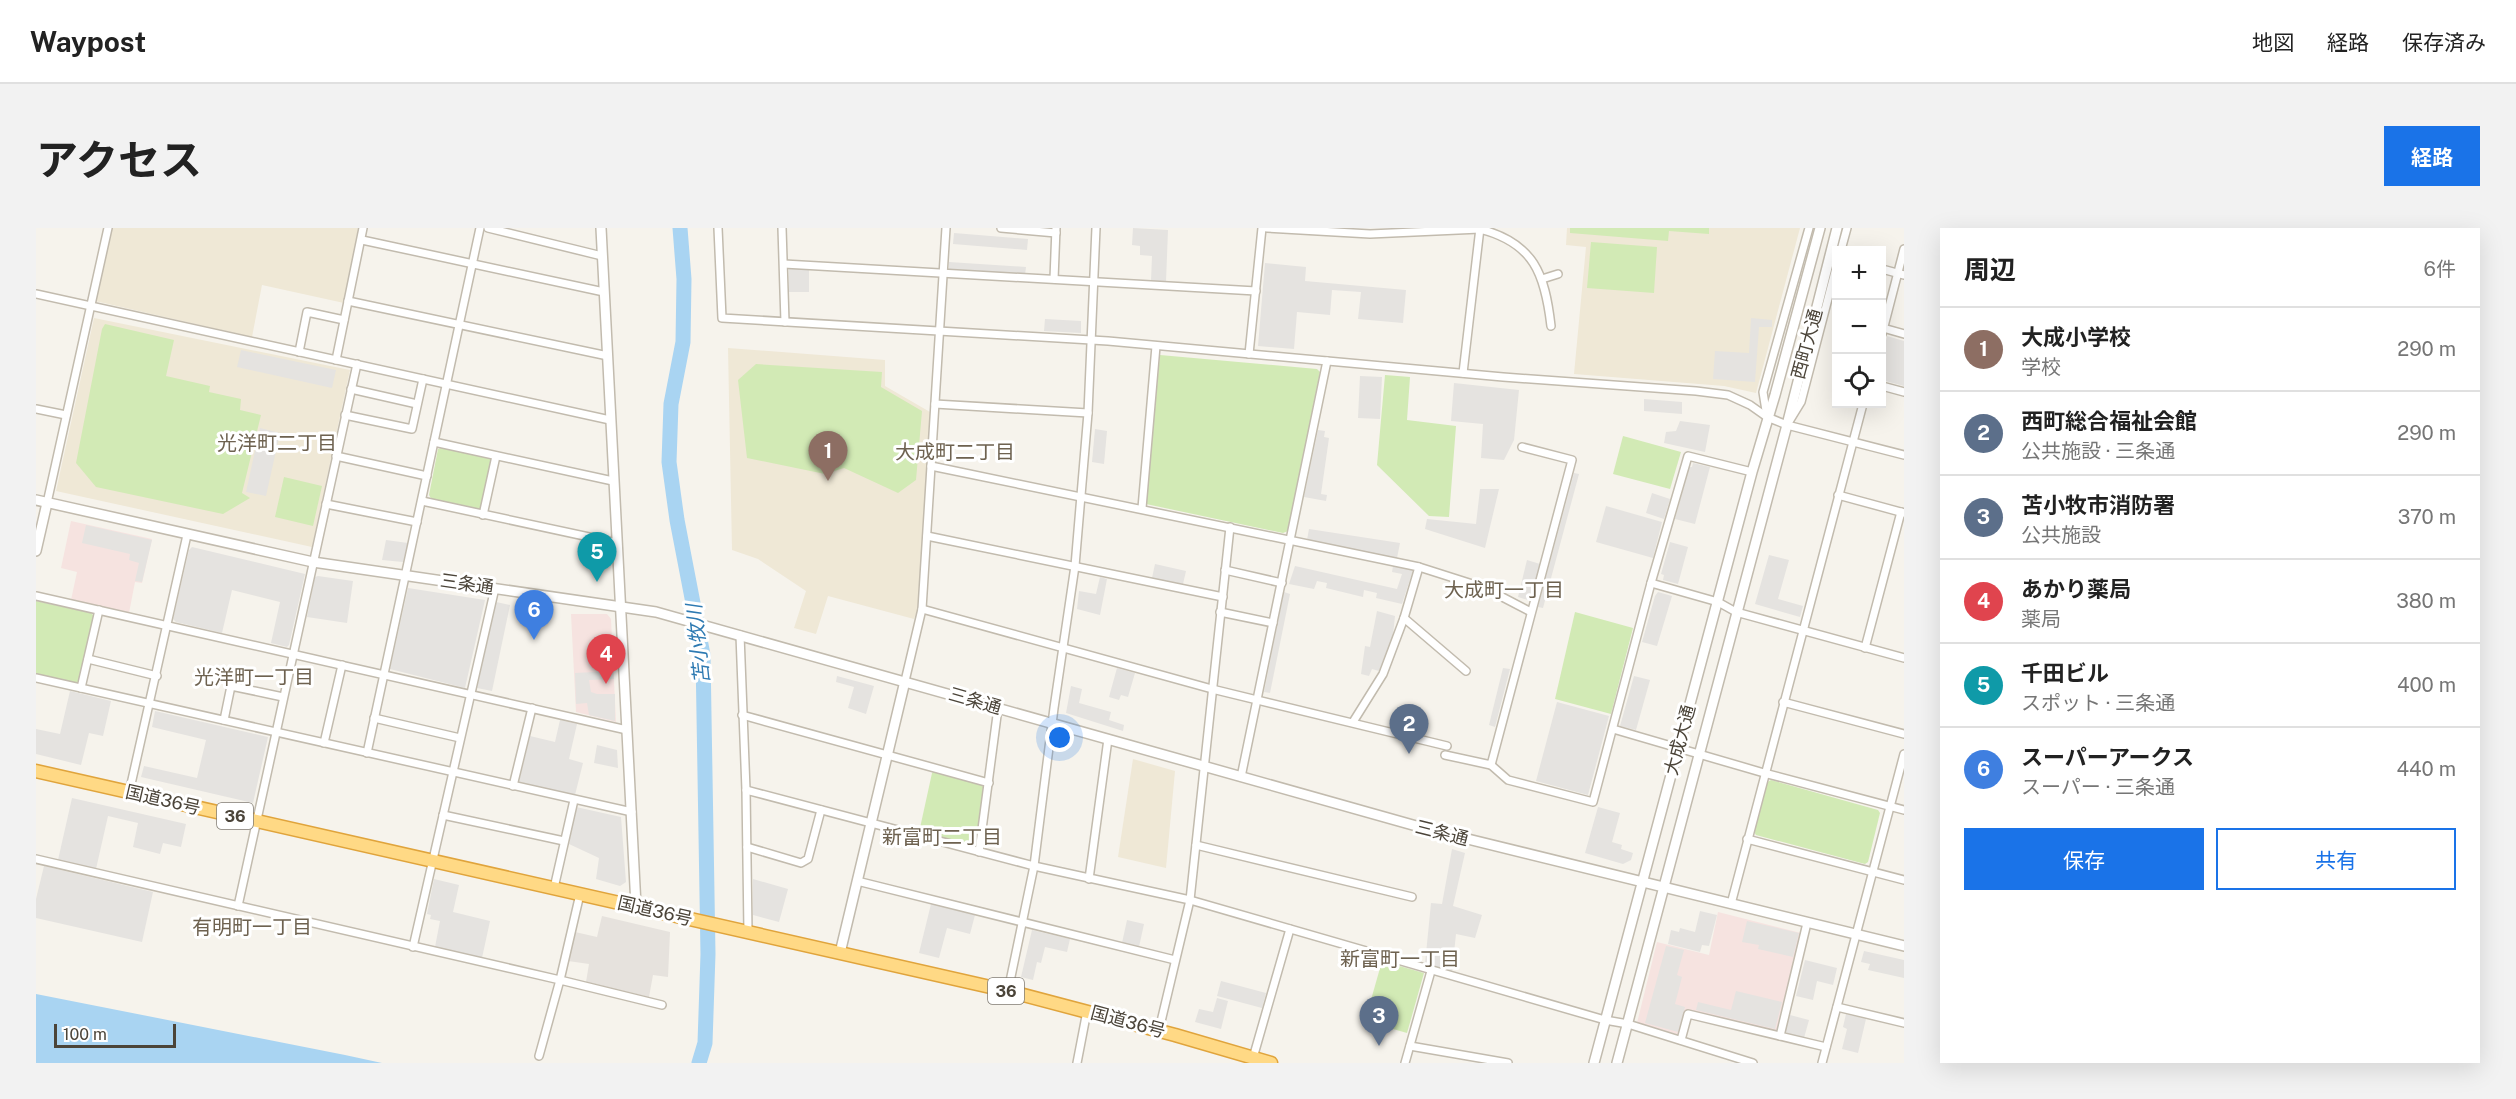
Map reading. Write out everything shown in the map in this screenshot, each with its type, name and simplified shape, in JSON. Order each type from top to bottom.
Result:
[{"type":"highway","name":"国道36号","points":[[36,771],[1008,991],[1159,1030],[1271,1063]]},
{"type":"street","points":[[36,551],[108,228]]},
{"type":"street","points":[[336,360],[363,228]]},
{"type":"street","points":[[367,753],[480,228]]},
{"type":"street","points":[[488,228],[602,256]]},
{"type":"street","points":[[601,228],[636,906]]},
{"type":"street","points":[[718,228],[722,318],[1091,340],[1728,395],[1750,405],[1767,417],[1787,425],[1904,455]]},
{"type":"street","points":[[782,228],[785,322]]},
{"type":"street","points":[[840,953],[922,609],[946,228]]},
{"type":"street","points":[[1001,228],[1056,230],[1054,279]]},
{"type":"street","points":[[1008,991],[1034,867],[1075,566],[1088,413],[1096,228]]},
{"type":"street","points":[[1249,354],[1262,228]]},
{"type":"street","points":[[1267,228],[1370,234],[1480,228],[1509,238],[1520,245],[1542,279],[1551,326]]},
{"type":"street","points":[[1463,373],[1480,228]]},
{"type":"street","points":[[1767,417],[1763,392],[1809,228]]},
{"type":"street","name":"西町大通","points":[[1767,417],[1820,228]]},
{"type":"street","name":"西町大通","points":[[1787,425],[1836,228]]},
{"type":"street","points":[[1842,246],[1847,228]]},
{"type":"street","points":[[362,240],[604,292]]},
{"type":"street","points":[[1886,319],[1901,275],[1904,249]]},
{"type":"street","points":[[784,264],[1256,291]]},
{"type":"street","points":[[1886,270],[1901,275]]},
{"type":"street","points":[[1542,279],[1558,274]]},
{"type":"street","points":[[1787,425],[1802,402],[1832,284]]},
{"type":"street","points":[[36,294],[610,420]]},
{"type":"street","points":[[348,301],[608,356]]},
{"type":"street","points":[[299,352],[308,312],[344,320]]},
{"type":"street","points":[[1886,332],[1904,334]]},
{"type":"street","points":[[1142,508],[1156,346]]},
{"type":"street","points":[[1241,777],[1327,361]]},
{"type":"street","points":[[238,906],[357,364]]},
{"type":"street","points":[[345,415],[412,429],[423,379]]},
{"type":"street","points":[[1886,387],[1904,392]]},
{"type":"street","points":[[351,389],[417,405]]},
{"type":"street","points":[[935,404],[1088,413]]},
{"type":"street","points":[[1731,904],[1862,408]]},
{"type":"street","points":[[36,409],[66,415]]},
{"type":"street","name":"大成大通","points":[[1594,1063],[1767,417]]},
{"type":"street","name":"大成大通","points":[[1617,1063],[1787,425]]},
{"type":"street","points":[[434,442],[614,480]]},
{"type":"street","points":[[1491,765],[1572,460],[1522,447]]},
{"type":"street","points":[[336,456],[427,476]]},
{"type":"street","points":[[483,514],[496,456]]},
{"type":"street","points":[[1445,754],[1491,765],[1508,780],[1593,802],[1688,456],[1752,472]]},
{"type":"street","points":[[931,466],[1419,567],[1485,588],[1531,612]]},
{"type":"street","points":[[1838,495],[1903,513],[1865,648]]},
{"type":"street","name":"三条通","points":[[36,501],[313,562],[657,612],[1427,829],[1904,946]]},
{"type":"street","points":[[422,501],[617,543]]},
{"type":"street","points":[[326,504],[417,522]]},
{"type":"street","points":[[1159,1030],[1190,900],[1230,527]]},
{"type":"street","points":[[129,793],[187,535]]},
{"type":"street","points":[[927,536],[1222,597]]},
{"type":"street","points":[[1353,722],[1383,674],[1404,618],[1419,567]]},
{"type":"street","points":[[1226,570],[1282,583]]},
{"type":"street","points":[[1652,583],[1718,602],[1736,612],[1904,658]]},
{"type":"street","points":[[413,947],[495,588]]},
{"type":"street","points":[[36,596],[627,730]]},
{"type":"street","points":[[922,609],[1212,689],[1447,746]]},
{"type":"street","points":[[81,688],[99,610]]},
{"type":"street","points":[[1221,612],[1273,623]]},
{"type":"street","points":[[1404,618],[1466,671]]},
{"type":"street","points":[[740,635],[747,847],[743,931]]},
{"type":"street","points":[[88,659],[157,676]]},
{"type":"street","points":[[324,743],[342,665]]},
{"type":"street","points":[[36,678],[632,812]]},
{"type":"street","points":[[224,720],[231,686],[283,697]]},
{"type":"street","points":[[1783,702],[1904,734]]},
{"type":"street","points":[[513,786],[532,708]]},
{"type":"street","points":[[979,852],[998,708]]},
{"type":"street","points":[[742,715],[989,783]]},
{"type":"street","points":[[374,718],[460,738]]},
{"type":"street","points":[[1612,729],[1904,810]]},
{"type":"street","points":[[1089,879],[1108,739]]},
{"type":"street","points":[[1822,1063],[1904,754]]},
{"type":"street","points":[[746,790],[1034,867],[1190,900],[1431,971],[1605,1020],[1628,1024],[1753,1063]]},
{"type":"street","points":[[554,888],[574,800]]},
{"type":"street","points":[[747,847],[801,863],[805,862],[808,859],[821,810]]},
{"type":"street","points":[[443,815],[564,840]]},
{"type":"street","points":[[1747,839],[1904,880]]},
{"type":"street","points":[[1196,845],[1412,897]]},
{"type":"street","points":[[36,859],[662,1005]]},
{"type":"street","points":[[856,881],[1175,960]]},
{"type":"street","points":[[540,1056],[580,894]]},
{"type":"street","points":[[1780,1036],[1807,922]]},
{"type":"street","points":[[1253,1058],[1290,929]]},
{"type":"street","points":[[1405,1063],[1431,971]]},
{"type":"street","points":[[1836,1007],[1904,1023]]},
{"type":"street","points":[[1077,1063],[1087,1011]]},
{"type":"street","points":[[1681,1040],[1688,1014],[1826,1047]]},
{"type":"street","points":[[1410,1046],[1508,1063]]},
{"type":"shaded area","points":[[112,228],[358,228],[344,303],[262,285],[252,337],[95,301]]},
{"type":"shaded area","points":[[1133,228],[1168,230],[1166,282],[1151,281],[1152,256],[1140,255],[1140,246],[1132,245]]},
{"type":"shaded area","points":[[1567,228],[1800,228],[1756,393],[1724,386],[1574,374],[1586,247],[1566,245]]},
{"type":"shaded area","points":[[954,233],[1028,239],[1027,250],[953,244]]},
{"type":"shaded area","points":[[949,262],[1026,267],[1025,275],[949,270]]},
{"type":"shaded area","points":[[1265,263],[1306,267],[1305,281],[1406,290],[1403,323],[1358,319],[1361,292],[1332,290],[1330,315],[1297,312],[1294,349],[1258,346]]},
{"type":"shaded area","points":[[789,268],[809,269],[809,292],[789,292]]},
{"type":"shaded area","points":[[94,318],[350,370],[312,547],[56,491]]},
{"type":"shaded area","points":[[1751,318],[1772,320],[1772,327],[1759,327],[1755,382],[1713,379],[1715,351],[1749,353]]},
{"type":"shaded area","points":[[1045,319],[1081,321],[1081,333],[1044,331]]},
{"type":"shaded area","points":[[1887,336],[1904,341],[1904,386],[1886,381]]},
{"type":"shaded area","points":[[728,348],[885,360],[885,386],[930,412],[918,608],[914,619],[828,596],[816,634],[794,628],[806,591],[758,559],[732,550]]},
{"type":"shaded area","points":[[241,350],[336,370],[332,388],[237,367]]},
{"type":"shaded area","points":[[1360,376],[1382,377],[1380,419],[1358,418]]},
{"type":"shaded area","points":[[1454,383],[1519,390],[1514,440],[1504,460],[1481,458],[1483,424],[1451,421]]},
{"type":"shaded area","points":[[1644,399],[1682,402],[1682,414],[1644,411]]},
{"type":"shaded area","points":[[1680,421],[1710,425],[1705,452],[1664,443],[1666,432],[1676,431]]},
{"type":"shaded area","points":[[260,428],[280,433],[266,496],[246,492]]},
{"type":"shaded area","points":[[1095,429],[1107,431],[1104,464],[1092,462]]},
{"type":"shaded area","points":[[1318,430],[1325,431],[1324,437],[1329,438],[1321,494],[1327,495],[1326,501],[1304,497]]},
{"type":"shaded area","points":[[1693,463],[1710,467],[1695,524],[1675,519],[1689,467],[1692,467]]},
{"type":"shaded area","points":[[1574,473],[1579,474],[1543,608],[1538,607]]},
{"type":"shaded area","points":[[1480,489],[1499,489],[1485,548],[1425,529],[1427,519],[1476,524]]},
{"type":"shaded area","points":[[1652,493],[1670,499],[1664,519],[1646,513]]},
{"type":"shaded area","points":[[1606,506],[1662,522],[1653,558],[1596,542]]},
{"type":"shaded area","points":[[71,521],[152,539],[142,583],[135,582],[129,613],[71,600],[77,572],[61,568]]},
{"type":"shaded area","points":[[86,525],[152,540],[142,582],[135,581],[139,563],[129,560],[130,554],[82,543]]},
{"type":"shaded area","points":[[1309,529],[1400,543],[1397,558],[1307,540]]},
{"type":"shaded area","points":[[386,540],[408,543],[403,562],[382,560]]},
{"type":"shaded area","points":[[1670,542],[1688,547],[1678,584],[1663,580],[1664,575],[1661,574]]},
{"type":"shaded area","points":[[192,547],[305,574],[287,647],[271,643],[280,602],[232,590],[222,633],[176,622],[173,619],[189,550]]},
{"type":"shaded area","points":[[1769,555],[1789,560],[1778,599],[1803,606],[1800,617],[1755,604]]},
{"type":"shaded area","points":[[1527,560],[1540,564],[1531,601],[1518,597]]},
{"type":"shaded area","points":[[1155,564],[1186,571],[1183,584],[1152,578]]},
{"type":"shaded area","points":[[1295,566],[1397,589],[1402,574],[1392,572],[1393,566],[1413,570],[1402,604],[1376,598],[1377,593],[1364,590],[1363,597],[1326,588],[1327,583],[1317,581],[1314,589],[1289,584]]},
{"type":"shaded area","points":[[315,577],[353,581],[347,623],[307,617]]},
{"type":"shaded area","points":[[1100,577],[1107,579],[1100,615],[1077,609],[1079,591],[1096,594]]},
{"type":"shaded area","points":[[408,588],[485,600],[465,688],[390,669]]},
{"type":"shaded area","points":[[1284,592],[1290,594],[1270,693],[1264,692]]},
{"type":"shaded area","points":[[1658,592],[1672,596],[1657,646],[1642,642]]},
{"type":"shaded area","points":[[496,602],[510,605],[492,691],[477,688]]},
{"type":"shaded area","points":[[1377,611],[1395,616],[1393,635],[1379,671],[1372,669],[1369,676],[1361,674],[1365,646],[1370,647]]},
{"type":"shaded area","points":[[571,614],[607,614],[611,619],[616,722],[576,712]]},
{"type":"shaded area","points":[[1117,668],[1135,673],[1128,697],[1121,695],[1119,700],[1109,697]]},
{"type":"shaded area","points":[[1503,668],[1510,669],[1495,727],[1489,725]]},
{"type":"shaded area","points":[[613,671],[614,679],[589,680],[591,692],[615,694],[615,721],[589,715],[587,703],[576,704],[575,673]]},
{"type":"shaded area","points":[[837,676],[874,686],[866,714],[848,708],[854,687],[836,682]]},
{"type":"shaded area","points":[[1634,676],[1650,680],[1636,730],[1620,726]]},
{"type":"shaded area","points":[[1071,686],[1082,689],[1079,703],[1111,712],[1109,720],[1124,725],[1123,731],[1066,713]]},
{"type":"shaded area","points":[[70,691],[111,701],[103,736],[89,733],[81,765],[36,754],[36,729],[60,734]]},
{"type":"shaded area","points":[[1557,702],[1609,716],[1588,795],[1536,781]]},
{"type":"shaded area","points":[[155,711],[268,737],[253,803],[141,777],[144,766],[197,778],[206,740],[152,727]]},
{"type":"shaded area","points":[[560,720],[577,724],[569,759],[583,763],[575,795],[519,782],[530,736],[555,742]]},
{"type":"shaded area","points":[[597,745],[617,750],[618,768],[594,763]]},
{"type":"shaded area","points":[[1133,759],[1175,771],[1166,868],[1118,857]]},
{"type":"shaded area","points":[[72,798],[186,824],[181,847],[163,843],[160,854],[133,847],[138,823],[108,816],[96,869],[58,860]]},
{"type":"shaded area","points":[[576,807],[621,817],[626,882],[620,886],[596,879],[599,858],[569,844]]},
{"type":"shaded area","points":[[1598,807],[1620,813],[1612,842],[1622,845],[1621,849],[1633,853],[1631,860],[1623,864],[1585,853]]},
{"type":"shaded area","points":[[1452,849],[1465,853],[1453,906],[1482,915],[1475,938],[1456,934],[1452,972],[1425,964],[1431,903],[1442,904]]},
{"type":"shaded area","points":[[44,866],[153,892],[142,942],[36,918],[36,899]]},
{"type":"shaded area","points":[[434,879],[459,885],[453,912],[490,921],[482,958],[435,947],[440,921],[430,919],[431,915],[427,914]]},
{"type":"shaded area","points":[[753,879],[788,889],[779,922],[753,915]]},
{"type":"shaded area","points":[[931,904],[975,915],[970,934],[947,928],[939,958],[919,953]]},
{"type":"shaded area","points":[[1700,911],[1717,915],[1709,946],[1702,945],[1700,952],[1668,944],[1671,930],[1679,932],[1680,928],[1695,932]]},
{"type":"shaded area","points":[[1718,912],[1801,933],[1776,1032],[1687,1010],[1680,1035],[1637,1023],[1657,942],[1709,955]]},
{"type":"shaded area","points":[[602,916],[670,932],[668,977],[653,975],[649,997],[586,982],[589,964],[568,961],[575,932],[597,937]]},
{"type":"shaded area","points":[[1127,920],[1144,924],[1139,947],[1122,943]]},
{"type":"shaded area","points":[[1747,921],[1799,933],[1793,957],[1758,949],[1759,945],[1742,942]]},
{"type":"shaded area","points":[[1032,930],[1070,939],[1067,952],[1045,947],[1041,963],[1037,962],[1033,980],[1021,977]]},
{"type":"shaded area","points":[[1666,946],[1684,950],[1677,975],[1682,977],[1675,1004],[1685,1007],[1678,1032],[1645,1023]]},
{"type":"shaded area","points":[[1864,951],[1904,960],[1904,978],[1868,970],[1870,964],[1861,962]]},
{"type":"shaded area","points":[[1805,960],[1837,968],[1833,985],[1817,981],[1813,1000],[1796,996]]},
{"type":"shaded area","points":[[1221,981],[1266,993],[1262,1008],[1217,996]]},
{"type":"shaded area","points":[[1736,991],[1782,1002],[1775,1029],[1696,1010],[1698,1002],[1731,1010]]},
{"type":"shaded area","points":[[1217,998],[1228,1001],[1221,1029],[1195,1022],[1199,1009],[1213,1012]]},
{"type":"shaded area","points":[[1846,1014],[1866,1019],[1858,1053],[1842,1049],[1847,1029],[1843,1027]]},
{"type":"shaded area","points":[[1790,1015],[1809,1020],[1804,1038],[1785,1031]]},
{"type":"green space","points":[[1570,228],[1709,228],[1709,234],[1669,231],[1668,241],[1570,233]]},
{"type":"green space","points":[[1591,242],[1657,247],[1654,293],[1587,288]]},
{"type":"green space","points":[[105,324],[174,340],[166,376],[210,386],[209,392],[241,399],[240,410],[261,415],[242,493],[250,498],[223,514],[96,487],[76,463],[102,329]]},
{"type":"green space","points":[[1160,355],[1317,369],[1320,372],[1288,531],[1283,533],[1146,504]]},
{"type":"green space","points":[[756,364],[882,372],[881,387],[922,411],[916,480],[898,493],[844,468],[825,474],[747,458],[738,380]]},
{"type":"green space","points":[[1385,375],[1410,377],[1407,420],[1456,426],[1449,517],[1429,516],[1377,465]]},
{"type":"green space","points":[[1623,436],[1681,452],[1670,489],[1613,474]]},
{"type":"green space","points":[[438,449],[492,459],[480,510],[432,500],[429,495]]},
{"type":"green space","points":[[284,477],[322,486],[313,526],[275,517]]},
{"type":"green space","points":[[36,601],[91,613],[94,616],[80,680],[76,683],[36,674]]},
{"type":"green space","points":[[1575,612],[1633,628],[1611,714],[1555,699]]},
{"type":"green space","points":[[934,771],[981,784],[983,787],[976,844],[973,846],[924,833],[920,828]]},
{"type":"green space","points":[[1771,780],[1878,810],[1880,813],[1868,862],[1865,864],[1756,835],[1754,832],[1766,783]]},
{"type":"green space","points":[[1382,961],[1424,973],[1407,1033],[1365,1021]]},
{"type":"water","points":[[36,994],[345,1055],[382,1063],[36,1063]]},
{"type":"waterway","name":"苫小牧川","points":[[680,228],[684,279],[683,342],[671,404],[669,462],[677,520],[703,655],[708,954],[705,1043],[699,1063]]},
{"type":"place","name":"大成小学校","points":[[828,481]]},
{"type":"place","name":"千田ビル","points":[[597,582]]},
{"type":"place","name":"スーパーアークス","points":[[534,640]]},
{"type":"place","name":"あかり薬局","points":[[606,684]]},
{"type":"place","name":"西町総合福祉会館","points":[[1409,754]]},
{"type":"place","name":"苫小牧市消防署","points":[[1379,1046]]},
{"type":"district","name":"光洋町二丁目","points":[[277,443]]},
{"type":"district","name":"大成町二丁目","points":[[955,452]]},
{"type":"district","name":"大成町一丁目","points":[[1504,590]]},
{"type":"district","name":"光洋町一丁目","points":[[254,677]]},
{"type":"district","name":"新富町二丁目","points":[[942,837]]},
{"type":"district","name":"有明町一丁目","points":[[252,927]]},
{"type":"district","name":"新富町一丁目","points":[[1400,959]]}]
